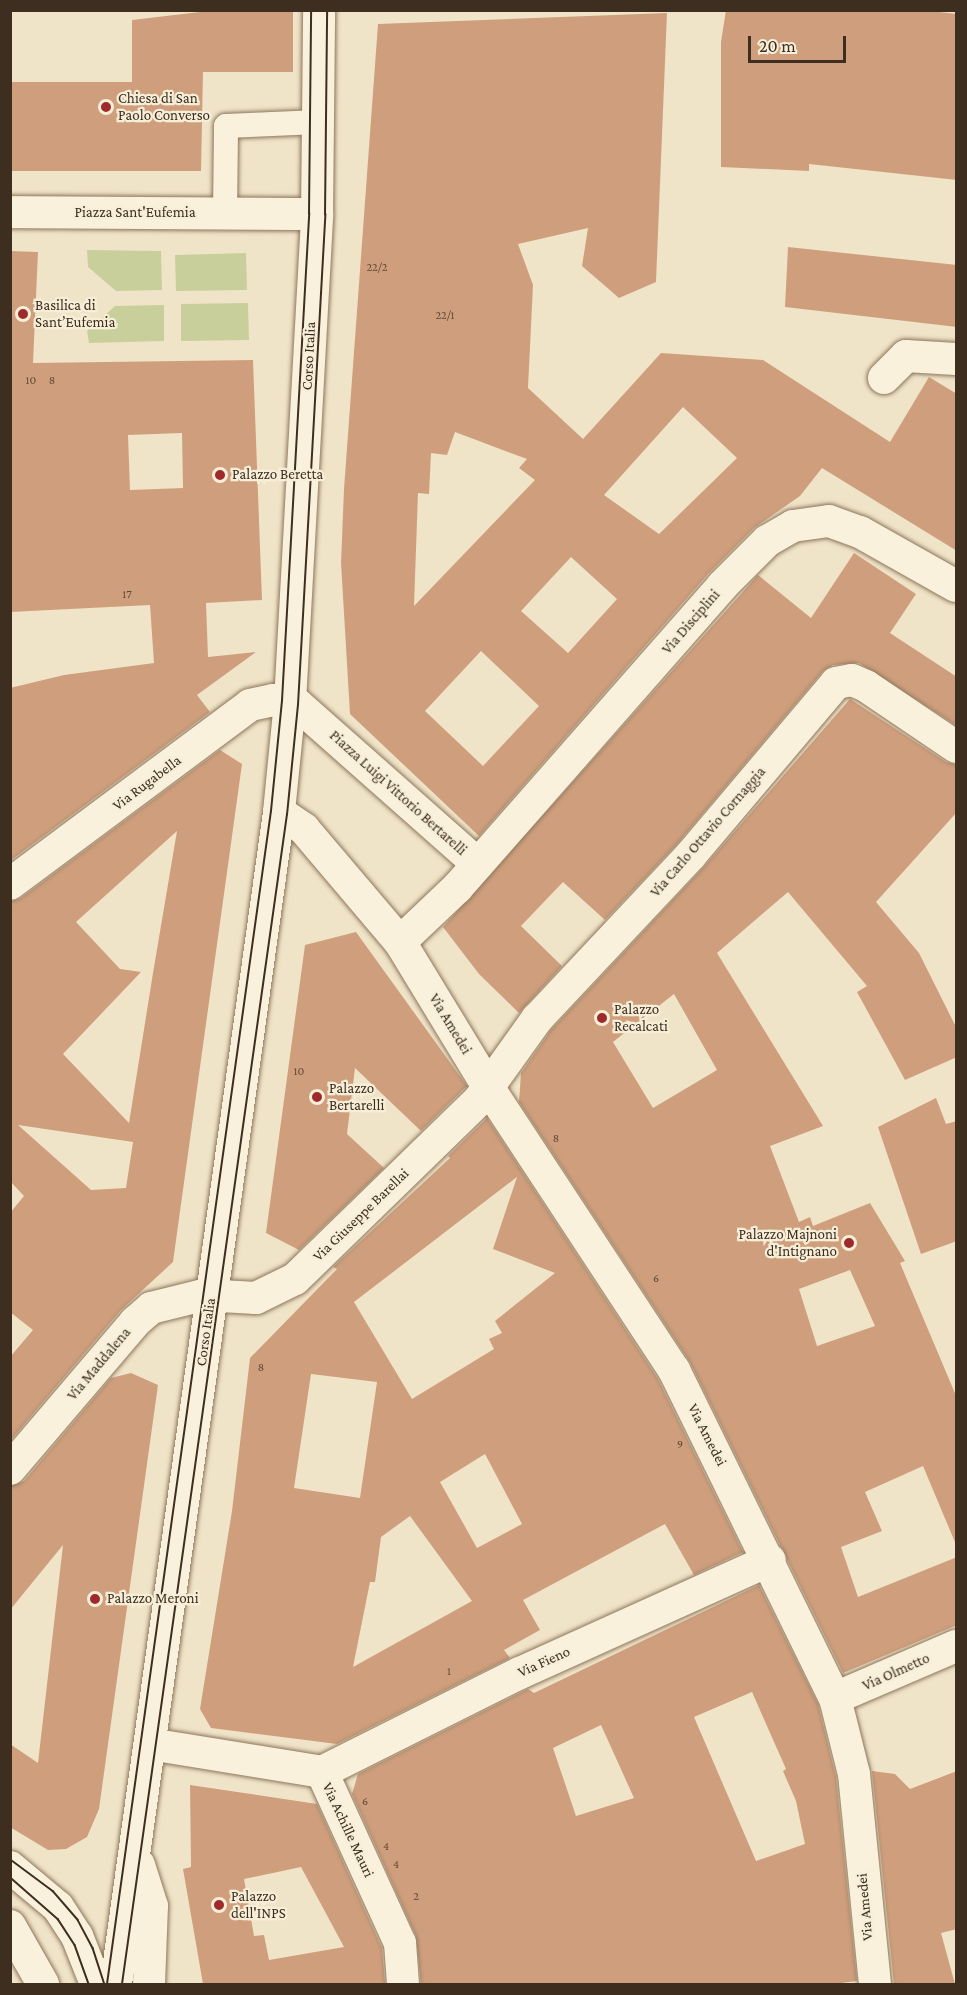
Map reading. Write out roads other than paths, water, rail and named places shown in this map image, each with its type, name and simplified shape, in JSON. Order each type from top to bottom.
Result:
[{"type":"street","name":"Corso Italia","points":[[290,702],[317,214],[319,10]]},
{"type":"street","points":[[225,213],[226,126],[319,122]]},
{"type":"street","name":"Piazza Sant'Eufemia","points":[[10,212],[317,214]]},
{"type":"street","points":[[884,378],[906,356],[957,359]]},
{"type":"street","name":"Via Disciplini","points":[[478,864],[722,586],[767,541],[793,526],[829,521],[860,532],[957,586]]},
{"type":"street","name":"Via Carlo Ottavio Cornaggia","points":[[488,1087],[537,1019],[690,856],[836,683],[852,680],[866,686],[957,747]]},
{"type":"street","points":[[290,702],[279,812],[304,829],[400,942]]},
{"type":"street","name":"Piazza Luigi Vittorio Bertarelli","points":[[290,702],[322,724],[478,864],[400,942]]},
{"type":"street","name":"Via Rugabella","points":[[10,884],[250,705],[290,702]]},
{"type":"street","name":"Corso Italia","points":[[97,1981],[129,1904],[210,1297],[279,812]]},
{"type":"street","name":"Via Amedei","points":[[400,942],[488,1087],[674,1370],[770,1560],[836,1698],[854,1774],[875,1984]]},
{"type":"street","name":"Via Giuseppe Barellai","points":[[210,1297],[256,1298],[295,1279],[488,1087]]},
{"type":"street","name":"Via Maddalena","points":[[10,1469],[135,1322],[151,1308],[210,1297]]},
{"type":"street","name":"Via Fieno","points":[[322,1772],[520,1673],[770,1560]]},
{"type":"street","name":"Via Olmetto","points":[[836,1698],[957,1646]]},
{"type":"street","name":"Via Achille Mauri","points":[[150,1744],[322,1772],[400,1943],[403,1984]]},
{"type":"street","points":[[135,1853],[152,1906],[149,1984]]},
{"type":"street","points":[[10,1867],[58,1907],[77,1936],[97,1981]]},
{"type":"street","points":[[10,1926],[44,1984]]},
{"type":"tram line","points":[[107,1984],[271,811],[282,701],[309,214],[311,10]]},
{"type":"tram line","points":[[122,1984],[287,815],[298,705],[325,215],[327,10]]},
{"type":"tram line","points":[[10,1859],[53,1891],[78,1920],[93,1948],[105,1984]]},
{"type":"tram line","points":[[10,1877],[58,1919],[75,1945],[89,1984]]},
{"type":"place","name":"Chiesa di San Paolo Converso","points":[[106,107]]},
{"type":"place","name":"Basilica di Sant’Eufemia","points":[[23,314]]},
{"type":"place","name":"Palazzo Beretta","points":[[220,475]]},
{"type":"place","name":"Palazzo Recalcati","points":[[602,1018]]},
{"type":"place","name":"Palazzo Bertarelli","points":[[317,1097]]},
{"type":"place","name":"Palazzo Majnoni d'Intignano","points":[[849,1243]]},
{"type":"place","name":"Palazzo Meroni","points":[[95,1599]]},
{"type":"place","name":"Palazzo dell'INPS","points":[[219,1905]]}]
